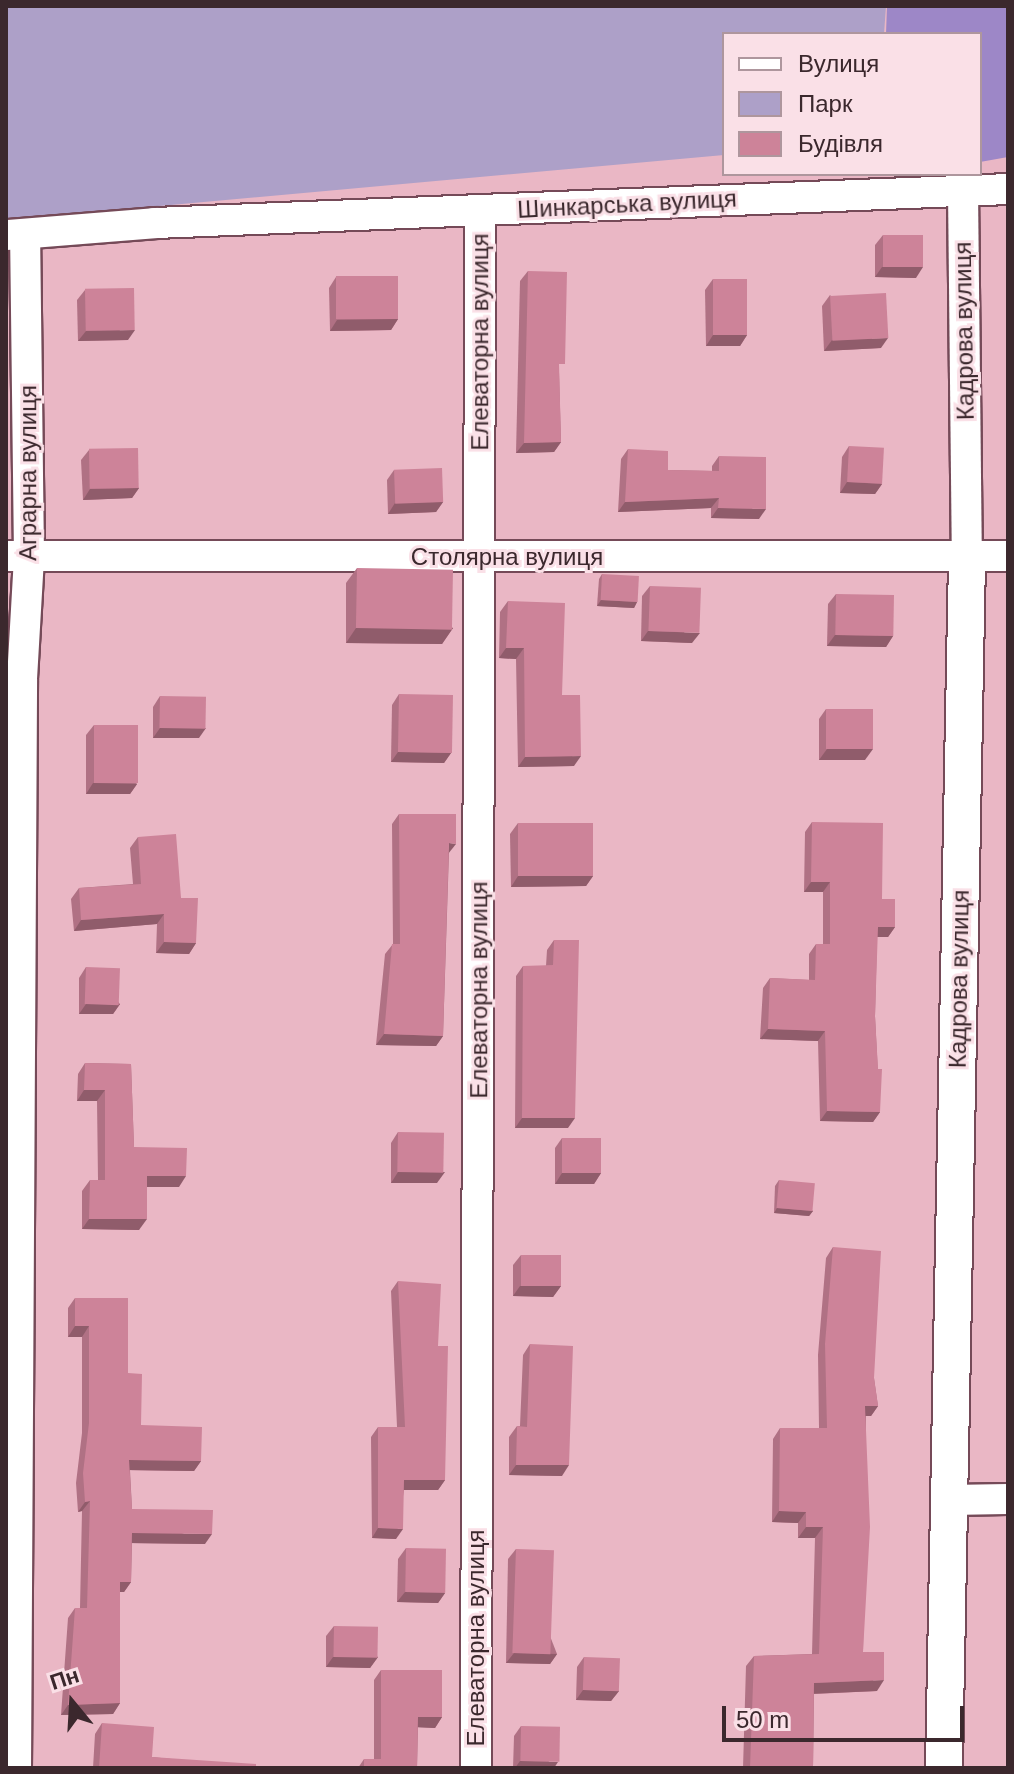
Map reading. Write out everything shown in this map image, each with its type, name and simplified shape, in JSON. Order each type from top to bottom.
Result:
[{"type":"street","name":"Шинкарська вулиця","points":[[16,235],[155,223],[480,213],[1008,189]]},
{"type":"street","name":"Кадрова вулиця","points":[[944,1768],[967,557],[963,190]]},
{"type":"street","name":"Елеваторна вулиця","points":[[476,1768],[480,213]]},
{"type":"street","name":"Аграрна вулиця","points":[[16,235],[22,679],[16,1768]]},
{"type":"street","name":"Столярна вулиця","points":[[18,556],[1008,556]]},
{"type":"street","points":[[950,1500],[1008,1499]]},
{"type":"green space","points":[[6,6],[886,6],[884,32],[722,32],[722,155],[6,220]]},
{"type":"shaded area","points":[[887,6],[1008,6],[1008,157],[982,162],[982,32],[886,32]]},
{"type":"building","points":[[883,235],[923,235],[923,267],[883,267]]},
{"type":"building","points":[[528,271],[567,272],[565,364],[559,364],[561,442],[524,443]]},
{"type":"building","points":[[336,276],[398,276],[398,319],[336,319]]},
{"type":"building","points":[[713,279],[747,279],[747,335],[713,335]]},
{"type":"building","points":[[134,288],[135,330],[86,331],[85,289]]},
{"type":"building","points":[[886,293],[888,338],[832,341],[830,296]]},
{"type":"building","points":[[849,446],[884,448],[882,484],[847,482]]},
{"type":"building","points":[[138,448],[139,488],[90,489],[89,449]]},
{"type":"building","points":[[628,449],[668,451],[668,470],[719,471],[719,456],[766,457],[766,509],[718,508],[719,498],[625,502]]},
{"type":"building","points":[[442,468],[443,502],[395,504],[394,470]]},
{"type":"building","points":[[357,568],[453,570],[452,630],[356,628]]},
{"type":"building","points":[[602,574],[639,576],[638,602],[601,600]]},
{"type":"building","points":[[650,586],[701,588],[699,633],[648,631]]},
{"type":"building","points":[[836,594],[894,595],[893,636],[835,635]]},
{"type":"building","points":[[508,601],[565,603],[562,695],[580,695],[581,756],[525,757],[524,648],[506,648]]},
{"type":"building","points":[[399,694],[453,695],[452,753],[398,752]]},
{"type":"building","points":[[160,696],[206,697],[205,729],[159,728]]},
{"type":"building","points":[[826,709],[873,709],[873,749],[826,749]]},
{"type":"building","points":[[94,725],[138,725],[138,783],[94,783]]},
{"type":"building","points":[[399,814],[456,814],[456,844],[449,843],[443,1036],[384,1034],[392,944],[400,944]]},
{"type":"building","points":[[812,822],[883,823],[882,899],[895,899],[895,927],[878,927],[875,1016],[878,1069],[882,1069],[880,1112],[827,1111],[825,1031],[768,1029],[770,978],[815,980],[816,944],[830,944],[830,882],[811,882]]},
{"type":"building","points":[[518,823],[593,823],[593,876],[518,876]]},
{"type":"building","points":[[176,834],[181,898],[198,898],[196,943],[164,942],[164,914],[81,920],[79,888],[141,884],[138,837]]},
{"type":"building","points":[[554,940],[579,940],[575,1118],[522,1118],[523,966],[553,965]]},
{"type":"building","points":[[86,967],[120,968],[119,1005],[85,1004]]},
{"type":"building","points":[[85,1063],[131,1064],[134,1147],[187,1148],[186,1176],[147,1176],[147,1219],[89,1219],[90,1180],[105,1180],[105,1090],[84,1090]]},
{"type":"building","points":[[398,1132],[444,1133],[443,1173],[397,1172]]},
{"type":"building","points":[[562,1138],[601,1138],[601,1173],[562,1173]]},
{"type":"building","points":[[779,1180],[815,1183],[812,1211],[777,1208]]},
{"type":"building","points":[[833,1247],[881,1251],[874,1378],[878,1406],[865,1406],[870,1527],[863,1652],[884,1652],[884,1680],[814,1683],[813,1768],[750,1768],[754,1656],[819,1654],[823,1527],[806,1527],[806,1512],[779,1511],[780,1428],[827,1428],[825,1344]]},
{"type":"building","points":[[521,1255],[561,1255],[561,1286],[521,1286]]},
{"type":"building","points":[[398,1281],[441,1284],[438,1346],[448,1346],[445,1480],[404,1480],[403,1529],[378,1528],[378,1427],[405,1427]]},
{"type":"building","points":[[75,1298],[128,1298],[128,1373],[142,1374],[141,1425],[202,1427],[201,1461],[129,1460],[132,1509],[213,1510],[212,1534],[132,1533],[131,1582],[120,1582],[120,1703],[68,1705],[75,1608],[87,1608],[90,1501],[85,1502],[83,1473],[89,1423],[89,1326],[75,1326]]},
{"type":"building","points":[[530,1344],[573,1346],[569,1465],[516,1465],[517,1426],[527,1427]]},
{"type":"building","points":[[406,1548],[446,1549],[445,1593],[405,1592]]},
{"type":"building","points":[[516,1549],[554,1550],[550,1654],[512,1653]]},
{"type":"building","points":[[334,1626],[378,1627],[377,1658],[333,1657]]},
{"type":"building","points":[[584,1657],[620,1658],[619,1691],[583,1690]]},
{"type":"building","points":[[381,1670],[442,1670],[442,1717],[418,1717],[417,1768],[364,1768],[364,1759],[381,1759]]},
{"type":"building","points":[[102,1723],[154,1727],[152,1757],[256,1764],[256,1768],[99,1768]]},
{"type":"building","points":[[521,1726],[560,1727],[559,1762],[520,1761]]}]
